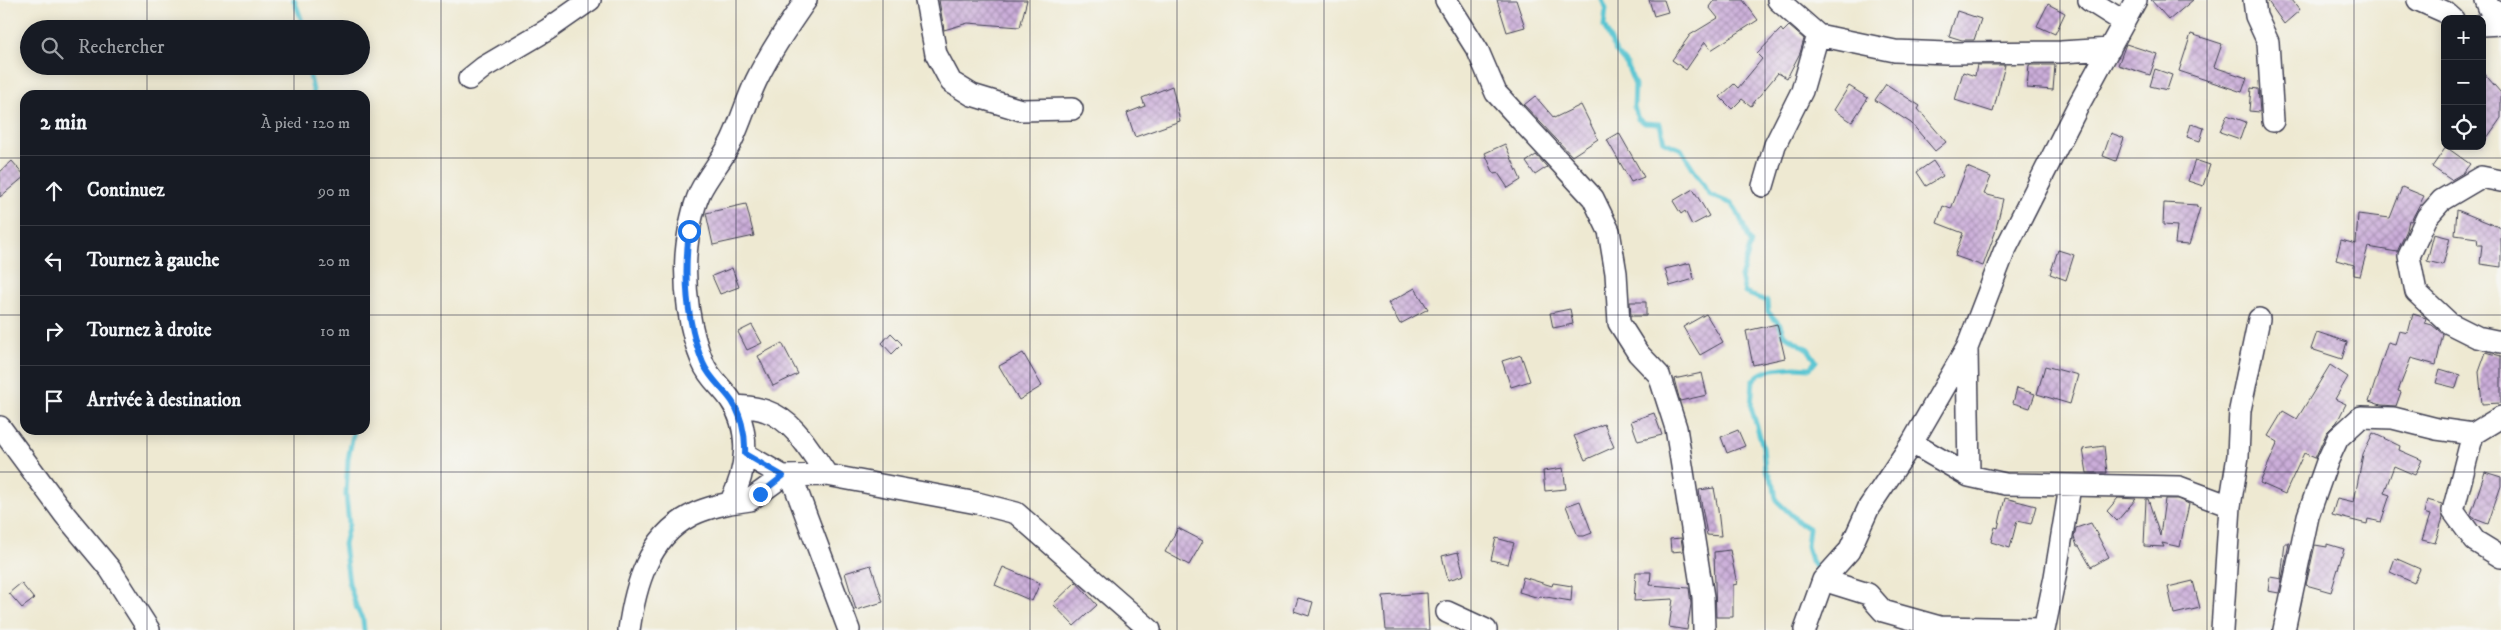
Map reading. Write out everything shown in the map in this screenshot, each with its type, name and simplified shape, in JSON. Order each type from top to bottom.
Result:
[{"type":"street","points":[[469,79],[484,66],[547,30],[590,0]]},
{"type":"street","points":[[730,503],[736,492],[745,454],[745,435],[735,406],[710,376],[696,343],[686,284],[689,231],[700,191],[731,142],[757,80],[780,39],[806,0]]},
{"type":"street","points":[[926,0],[936,54],[951,82],[972,95],[1021,110],[1072,109]]},
{"type":"street","points":[[1446,0],[1478,51],[1496,93],[1593,198],[1609,231],[1616,273],[1619,323],[1638,353],[1660,375],[1676,428],[1703,597],[1704,630]]},
{"type":"street","points":[[1778,0],[1818,35],[1895,51],[1966,53],[2110,48]]},
{"type":"street","points":[[2089,0],[2124,22]]},
{"type":"street","points":[[1805,630],[1823,580],[1849,551],[1869,507],[1912,443],[1967,348],[2004,252],[2136,0]]},
{"type":"street","points":[[2254,0],[2256,16],[2268,42],[2273,120]]},
{"type":"street","points":[[2418,0],[2448,15]]},
{"type":"street","points":[[2486,0],[2489,8],[2501,14]]},
{"type":"street","points":[[2486,25],[2501,24]]},
{"type":"street","points":[[1764,186],[1775,145],[1802,91],[1818,35]]},
{"type":"street","points":[[2501,180],[2482,177],[2442,200],[2427,217],[2409,256],[2416,292],[2449,323],[2478,337],[2501,342]]},
{"type":"street","points":[[2222,630],[2230,506],[2238,456],[2240,410],[2258,319]]},
{"type":"street","points":[[1967,348],[1969,476]]},
{"type":"street","points":[[735,406],[764,410],[781,417],[803,440],[827,476]]},
{"type":"street","points":[[2284,630],[2308,516],[2338,438],[2361,417],[2393,418],[2437,429],[2473,434],[2501,418]]},
{"type":"street","points":[[0,427],[65,515],[110,569],[149,630]]},
{"type":"street","points":[[2473,434],[2453,511],[2475,541],[2501,557]]},
{"type":"street","points":[[1912,443],[1969,476],[2005,484],[2070,487],[2179,487],[2230,506]]},
{"type":"street","points":[[745,454],[788,477],[827,476],[977,503],[1016,513],[1150,630]]},
{"type":"street","points":[[629,630],[636,586],[642,571],[661,542],[674,528],[689,516],[730,503],[750,500],[788,477]]},
{"type":"street","points":[[788,477],[849,630]]},
{"type":"street","points":[[1823,580],[1868,594],[1883,611],[1940,627],[2044,630],[2070,487]]},
{"type":"street","points":[[1447,612],[1486,630]]},
{"type":"building","points":[[939,0],[1027,0],[1020,27],[968,23],[944,30]]},
{"type":"building","points":[[1497,0],[1516,0],[1525,27],[1507,32]]},
{"type":"building","points":[[1649,0],[1664,0],[1668,12],[1654,16]]},
{"type":"building","points":[[1714,0],[1743,0],[1758,20],[1711,50],[1705,42],[1686,70],[1672,60],[1690,35],[1718,18],[1709,7]]},
{"type":"building","points":[[2151,0],[2193,0],[2169,20]]},
{"type":"building","points":[[2267,0],[2292,0],[2300,10],[2284,24]]},
{"type":"building","points":[[2048,4],[2065,13],[2055,34],[2037,26]]},
{"type":"building","points":[[1957,11],[1981,19],[1974,40],[1962,40],[1949,36]]},
{"type":"building","points":[[1789,26],[1804,39],[1800,53],[1787,78],[1778,73],[1751,106],[1742,99],[1732,109],[1720,97],[1734,84],[1738,88],[1762,59],[1757,54],[1781,29],[1783,32]]},
{"type":"building","points":[[2191,34],[2222,44],[2214,67],[2247,78],[2242,92],[2179,71]]},
{"type":"building","points":[[2126,44],[2157,54],[2150,75],[2118,65]]},
{"type":"building","points":[[1977,65],[2005,65],[1993,112],[1955,100],[1963,72],[1975,76]]},
{"type":"building","points":[[2029,65],[2055,65],[2053,90],[2027,88]]},
{"type":"building","points":[[2155,69],[2172,75],[2167,90],[2150,86]]},
{"type":"building","points":[[2486,76],[2501,93],[2501,118],[2486,139]]},
{"type":"building","points":[[1886,84],[1920,106],[1918,109],[1946,142],[1935,151],[1911,123],[1875,100]]},
{"type":"building","points":[[1172,86],[1180,121],[1135,137],[1127,113],[1145,106],[1142,98]]},
{"type":"building","points":[[1849,86],[1868,98],[1852,122],[1834,110]]},
{"type":"building","points":[[2251,88],[2258,89],[2260,112],[2249,111]]},
{"type":"building","points":[[1535,96],[1554,118],[1581,105],[1598,139],[1572,156],[1524,105]]},
{"type":"building","points":[[2227,115],[2246,122],[2240,139],[2220,132]]},
{"type":"building","points":[[2191,124],[2204,128],[2200,141],[2187,137]]},
{"type":"building","points":[[1619,133],[1644,177],[1631,182],[1607,140]]},
{"type":"building","points":[[2111,133],[2124,138],[2116,161],[2103,156]]},
{"type":"building","points":[[1505,144],[1521,180],[1508,188],[1498,173],[1494,174],[1485,153]]},
{"type":"building","points":[[2444,150],[2450,150],[2470,164],[2463,173],[2451,180],[2432,167]]},
{"type":"building","points":[[1536,155],[1547,167],[1535,175],[1526,162]]},
{"type":"building","points":[[2195,160],[2210,165],[2203,186],[2188,181]]},
{"type":"building","points":[[12,161],[20,170],[20,180],[0,197],[0,172]]},
{"type":"building","points":[[1933,161],[1943,176],[1926,186],[1917,172]]},
{"type":"building","points":[[1967,167],[1991,177],[1984,194],[2003,199],[1995,233],[1983,266],[1955,256],[1963,233],[1937,223],[1943,206],[1951,209]]},
{"type":"building","points":[[2402,187],[2424,196],[2411,221],[2409,220],[2407,230],[2397,252],[2368,247],[2360,276],[2354,275],[2354,265],[2336,260],[2341,240],[2356,244],[2358,214],[2390,218]]},
{"type":"building","points":[[1693,189],[1709,216],[1692,225],[1685,211],[1681,214],[1673,201]]},
{"type":"building","points":[[2164,203],[2197,205],[2196,207],[2200,208],[2189,245],[2175,244],[2177,226],[2163,225]]},
{"type":"building","points":[[746,204],[754,236],[713,245],[706,213]]},
{"type":"building","points":[[2457,210],[2501,228],[2501,267],[2480,264],[2482,245],[2478,245],[2477,238],[2455,235]]},
{"type":"building","points":[[2434,234],[2450,238],[2443,265],[2427,261]]},
{"type":"building","points":[[2058,250],[2074,255],[2066,280],[2050,274]]},
{"type":"building","points":[[1690,263],[1694,279],[1670,286],[1665,269]]},
{"type":"building","points":[[732,268],[739,287],[720,294],[712,276]]},
{"type":"building","points":[[1415,288],[1428,309],[1400,324],[1388,303]]},
{"type":"building","points":[[1630,302],[1646,302],[1646,316],[1631,316]]},
{"type":"building","points":[[1570,309],[1573,324],[1553,328],[1550,313]]},
{"type":"building","points":[[1706,314],[1723,342],[1700,355],[1683,327]]},
{"type":"building","points":[[2413,314],[2426,318],[2425,323],[2432,325],[2443,334],[2436,365],[2411,358],[2398,391],[2401,392],[2396,406],[2381,405],[2369,401],[2388,342],[2395,344],[2399,331],[2408,333]]},
{"type":"building","points":[[1777,324],[1785,358],[1753,365],[1746,331]]},
{"type":"building","points":[[752,325],[762,343],[747,350],[738,332]]},
{"type":"building","points":[[2317,332],[2347,342],[2342,359],[2311,349]]},
{"type":"building","points":[[891,333],[902,344],[892,354],[882,343]]},
{"type":"building","points":[[782,343],[798,374],[773,386],[758,356]]},
{"type":"building","points":[[2486,352],[2501,356],[2501,403],[2482,404],[2479,372]]},
{"type":"building","points":[[1023,353],[1042,386],[1019,400],[999,366]]},
{"type":"building","points":[[1521,355],[1530,381],[1511,387],[1502,361]]},
{"type":"building","points":[[2330,365],[2348,377],[2335,399],[2346,404],[2337,422],[2327,432],[2315,458],[2304,453],[2285,494],[2260,483],[2278,442],[2268,436],[2283,411],[2297,419]]},
{"type":"building","points":[[2045,366],[2078,375],[2070,404],[2037,394]]},
{"type":"building","points":[[2440,369],[2460,375],[2456,388],[2436,383]]},
{"type":"building","points":[[1702,373],[1707,395],[1680,401],[1674,379]]},
{"type":"building","points":[[2017,388],[2035,394],[2030,408],[2013,403]]},
{"type":"building","points":[[1654,413],[1662,435],[1638,441],[1631,421]]},
{"type":"building","points":[[1604,424],[1614,447],[1585,460],[1574,436]]},
{"type":"building","points":[[1738,430],[1745,446],[1727,453],[1721,437]]},
{"type":"building","points":[[2373,433],[2400,446],[2399,450],[2422,460],[2415,475],[2394,466],[2384,493],[2390,495],[2381,522],[2368,519],[2367,524],[2332,515],[2337,498],[2354,502],[2363,454]]},
{"type":"building","points":[[2104,446],[2107,473],[2087,473],[2083,449]]},
{"type":"building","points":[[1563,468],[1566,489],[1545,491],[1543,471]]},
{"type":"building","points":[[2485,472],[2501,477],[2501,486],[2488,524],[2475,519],[2471,514]]},
{"type":"building","points":[[1714,488],[1721,536],[1707,535],[1699,490]]},
{"type":"building","points":[[2005,498],[2036,506],[2031,524],[2017,521],[2010,548],[1991,542],[1995,527],[1998,528]]},
{"type":"building","points":[[2118,498],[2136,499],[2117,521],[2107,511]]},
{"type":"building","points":[[2146,499],[2148,499],[2160,536],[2165,499],[2177,499],[2189,504],[2180,547],[2162,543],[2164,547],[2144,546]]},
{"type":"building","points":[[2427,500],[2442,504],[2443,518],[2435,543],[2422,540],[2430,515],[2424,513]]},
{"type":"building","points":[[1580,501],[1592,533],[1584,536],[1578,536],[1566,506]]},
{"type":"building","points":[[2091,523],[2109,557],[2091,567],[2079,546],[2077,546],[2074,537],[2076,528]]},
{"type":"building","points":[[1178,528],[1203,541],[1189,565],[1165,552]]},
{"type":"building","points":[[1496,538],[1514,543],[1508,564],[1491,560]]},
{"type":"building","points":[[1681,538],[1683,551],[1671,552],[1670,539]]},
{"type":"building","points":[[2285,543],[2289,543],[2282,579],[2281,578]]},
{"type":"building","points":[[2327,544],[2344,549],[2331,592],[2306,585],[2315,545],[2327,547]]},
{"type":"building","points":[[1730,550],[1737,584],[1733,585],[1733,617],[1716,617],[1714,552]]},
{"type":"building","points":[[1458,552],[1464,575],[1448,580],[1442,556]]},
{"type":"building","points":[[2395,558],[2420,569],[2414,583],[2390,572]]},
{"type":"building","points":[[871,565],[883,602],[856,610],[845,573]]},
{"type":"building","points":[[1003,567],[1040,583],[1032,601],[995,585]]},
{"type":"building","points":[[1636,572],[1651,572],[1650,585],[1689,588],[1691,604],[1687,630],[1669,627],[1673,599],[1634,601]]},
{"type":"building","points":[[1523,577],[1552,586],[1553,583],[1572,586],[1571,601],[1540,596],[1539,598],[1519,592]]},
{"type":"building","points":[[2270,577],[2282,579],[2279,593],[2268,591]]},
{"type":"building","points":[[2193,581],[2200,608],[2174,614],[2168,587]]},
{"type":"building","points":[[1076,582],[1097,605],[1074,626],[1053,604]]},
{"type":"building","points":[[21,583],[34,599],[22,608],[9,593]]},
{"type":"building","points":[[1427,593],[1429,630],[1386,630],[1383,596]]},
{"type":"building","points":[[1298,598],[1313,602],[1309,616],[1294,611]]},
{"type":"waterway","points":[[294,0],[302,20]]},
{"type":"waterway","points":[[1602,0],[1606,9],[1604,26],[1616,52],[1627,65],[1635,85],[1634,107],[1638,119],[1645,123],[1660,124],[1664,142],[1681,149],[1710,195],[1732,204],[1751,243],[1741,277],[1745,293],[1767,301],[1768,312],[1780,325],[1784,335],[1808,349],[1816,361],[1810,368],[1773,369],[1760,374],[1753,380],[1751,407],[1763,447],[1765,469],[1774,485],[1776,500],[1801,524],[1809,528],[1807,546],[1811,561],[1822,574]]},
{"type":"waterway","points":[[310,75],[313,90]]},
{"type":"waterway","points":[[353,435],[348,459],[346,495],[349,524],[344,544],[349,583],[357,609],[363,620],[364,630]]},
{"type":"route","points":[[689,231],[686,256],[686,284],[696,343],[703,363],[718,387],[735,406],[745,435],[745,454],[783,476],[760,494]]}]
